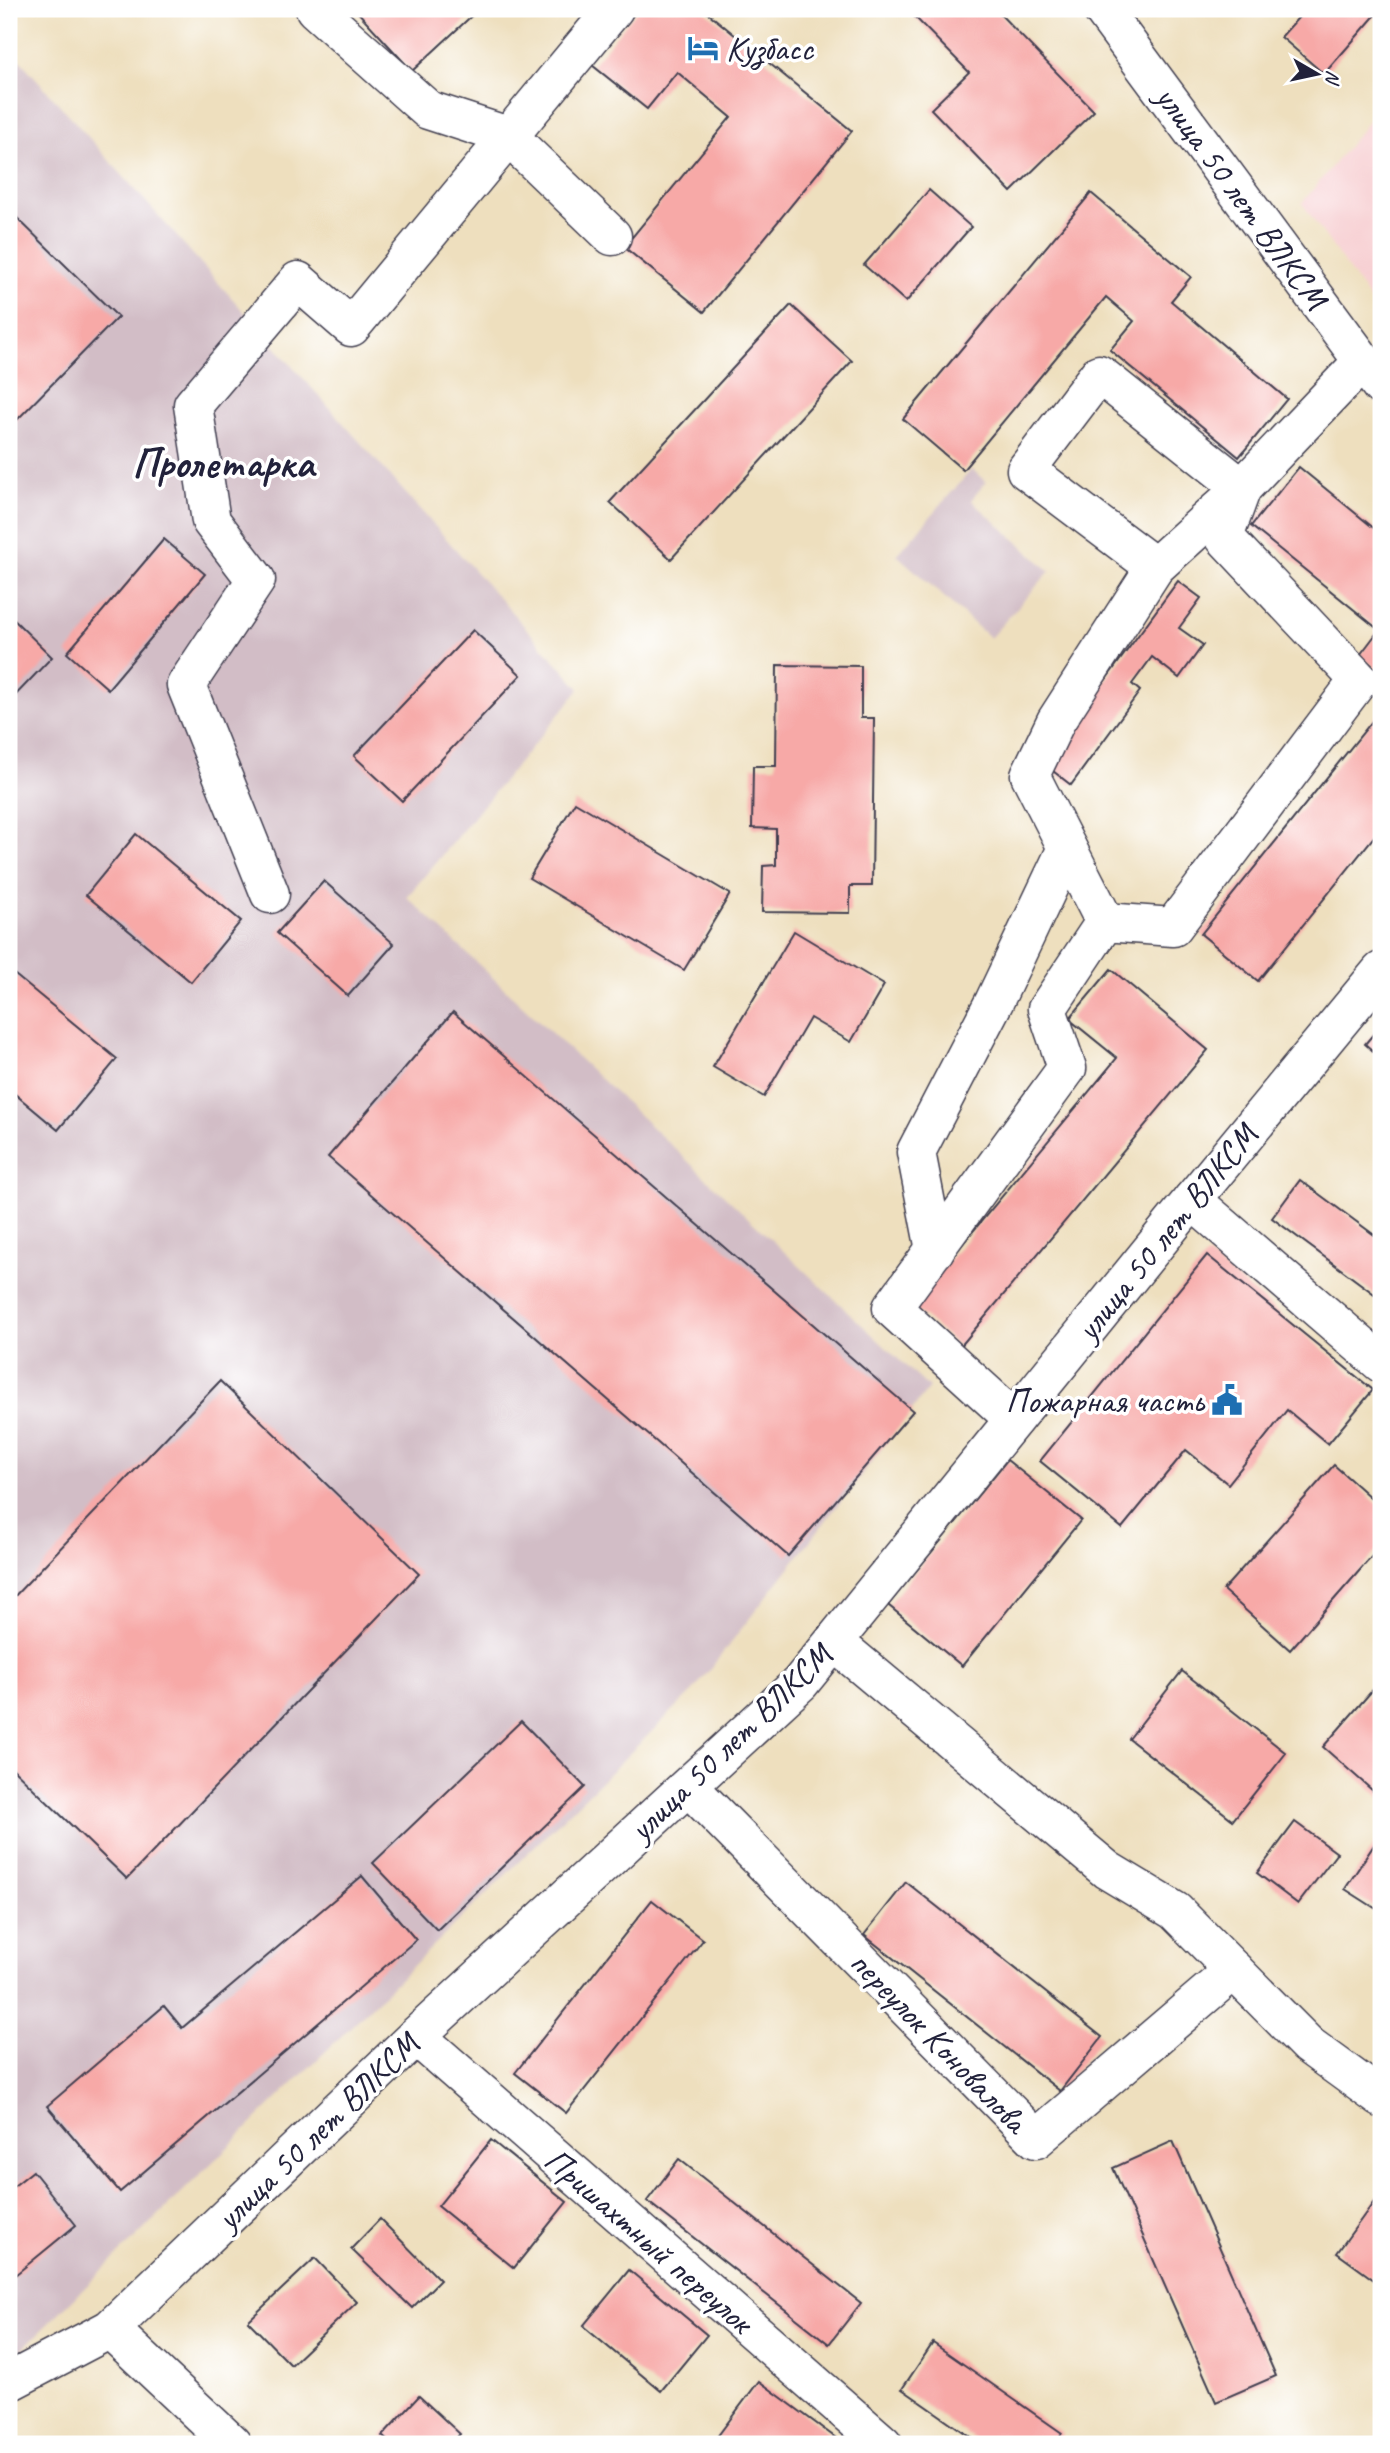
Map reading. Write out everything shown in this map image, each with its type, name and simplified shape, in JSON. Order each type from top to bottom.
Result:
[{"type":"street","points":[[315,9],[428,110],[508,136],[612,236]]},
{"type":"street","points":[[270,894],[186,685],[256,580],[211,521],[193,405],[298,281],[351,327],[614,9]]},
{"type":"street","name":"улица 50 лет ВЛКСМ","points":[[1102,9],[1372,374]]},
{"type":"street","points":[[1155,567],[1026,470],[1099,374],[1242,488]]},
{"type":"street","points":[[1105,922],[1030,775],[1056,721],[1155,567],[1372,374]]},
{"type":"street","points":[[1105,922],[1172,927],[1359,680],[1224,537],[1242,488]]},
{"type":"street","points":[[935,1250],[916,1152],[994,1002],[1067,848]]},
{"type":"street","points":[[1014,1419],[892,1308],[1067,1068],[1047,1009],[1105,922]]},
{"type":"street","name":"улица 50 лет ВЛКСМ","points":[[9,2382],[110,2329],[416,2036],[800,1683],[1381,971]]},
{"type":"street","points":[[1192,1200],[1381,1363]]},
{"type":"street","points":[[834,1642],[1107,1870],[1175,1911],[1308,2045],[1381,2098]]},
{"type":"street","name":"переулок Коновалова","points":[[689,1787],[1036,2139],[1234,1970]]},
{"type":"street","name":"Пришахтный переулок","points":[[416,2036],[883,2444]]},
{"type":"street","points":[[110,2329],[232,2444]]},
{"type":"shaded area","points":[[9,48],[580,689],[407,897],[929,1388],[693,1691],[9,2362]]},
{"type":"shaded area","points":[[1381,106],[1381,316],[1302,203]]},
{"type":"shaded area","points":[[972,469],[986,482],[971,500],[1050,571],[990,638],[897,555]]},
{"type":"building","points":[[355,9],[479,9],[412,71]]},
{"type":"building","points":[[638,9],[703,9],[852,131],[704,312],[624,247],[731,117],[677,72],[647,109],[592,65]]},
{"type":"building","points":[[907,9],[995,9],[1094,111],[1011,192],[931,109],[969,72]]},
{"type":"building","points":[[1306,9],[1379,11],[1324,74],[1281,37]]},
{"type":"building","points":[[929,190],[971,227],[906,302],[864,265]]},
{"type":"building","points":[[1091,193],[1191,277],[1171,301],[1287,399],[1239,457],[1110,350],[1134,321],[1106,297],[963,470],[903,419]]},
{"type":"building","points":[[9,210],[118,317],[9,428]]},
{"type":"building","points":[[791,305],[852,361],[671,559],[610,502]]},
{"type":"building","points":[[1299,467],[1381,534],[1381,673],[1360,655],[1379,630],[1251,526]]},
{"type":"building","points":[[164,539],[205,574],[108,689],[67,653]]},
{"type":"building","points":[[1178,581],[1201,598],[1179,628],[1203,645],[1179,678],[1152,657],[1132,684],[1140,691],[1071,785],[1044,764]]},
{"type":"building","points":[[9,615],[52,657],[9,702]]},
{"type":"building","points":[[473,630],[521,675],[402,801],[354,756]]},
{"type":"building","points":[[777,665],[861,666],[861,718],[874,718],[872,886],[850,886],[850,913],[762,912],[763,866],[776,865],[776,829],[752,828],[753,766],[776,766]]},
{"type":"building","points":[[1381,710],[1381,828],[1258,981],[1201,934]]},
{"type":"building","points":[[575,802],[730,894],[684,970],[529,878]]},
{"type":"building","points":[[136,834],[241,921],[191,982],[86,895]]},
{"type":"building","points":[[324,881],[394,944],[348,996],[277,933]]},
{"type":"building","points":[[794,931],[884,985],[851,1042],[810,1018],[764,1097],[713,1067]]},
{"type":"building","points":[[1111,969],[1208,1050],[960,1347],[911,1306],[1117,1058],[1069,1019]]},
{"type":"building","points":[[9,970],[117,1059],[58,1130],[9,1089]]},
{"type":"building","points":[[453,1012],[913,1411],[788,1556],[328,1157]]},
{"type":"building","points":[[1381,1025],[1381,1058],[1365,1044]]},
{"type":"building","points":[[1300,1180],[1381,1240],[1381,1299],[1272,1218]]},
{"type":"building","name":"Пожарная часть","points":[[1207,1255],[1373,1390],[1328,1444],[1287,1410],[1228,1484],[1186,1450],[1122,1528],[1040,1461]]},
{"type":"building","points":[[220,1381],[419,1574],[127,1879],[9,1765],[9,1602]]},
{"type":"building","points":[[1007,1460],[1081,1520],[962,1666],[888,1605]]},
{"type":"building","points":[[1334,1465],[1381,1507],[1381,1546],[1290,1650],[1223,1590]]},
{"type":"building","points":[[1182,1671],[1286,1753],[1233,1820],[1129,1739]]},
{"type":"building","points":[[1377,1685],[1381,1689],[1381,1798],[1323,1747]]},
{"type":"building","points":[[521,1721],[585,1787],[437,1930],[373,1863]]},
{"type":"building","points":[[1295,1822],[1337,1853],[1298,1904],[1257,1873]]},
{"type":"building","points":[[1378,1839],[1381,1841],[1381,1912],[1345,1889]]},
{"type":"building","points":[[362,1876],[416,1940],[120,2192],[47,2106],[164,2006],[182,2028]]},
{"type":"building","points":[[906,1882],[1102,2037],[1060,2091],[864,1935]]},
{"type":"building","points":[[652,1900],[703,1940],[566,2113],[515,2073]]},
{"type":"building","points":[[491,2140],[567,2202],[514,2268],[438,2206]]},
{"type":"building","points":[[1173,2141],[1276,2376],[1216,2402],[1113,2168]]},
{"type":"building","points":[[679,2159],[861,2303],[829,2344],[647,2201]]},
{"type":"building","points":[[33,2171],[76,2225],[9,2280],[9,2190]]},
{"type":"building","points":[[1381,2192],[1381,2285],[1337,2253]]},
{"type":"building","points":[[380,2219],[440,2280],[412,2308],[351,2249]]},
{"type":"building","points":[[315,2258],[357,2302],[291,2365],[248,2321]]},
{"type":"building","points":[[629,2270],[707,2335],[661,2391],[583,2326]]},
{"type":"building","points":[[933,2343],[1062,2433],[1055,2444],[981,2444],[902,2389]]},
{"type":"building","points":[[759,2381],[844,2444],[727,2444],[717,2437]]},
{"type":"building","points":[[419,2396],[460,2434],[451,2444],[391,2444],[382,2436]]},
{"type":"place","name":"Кузбасс","points":[[703,48]]},
{"type":"place","name":"Пожарная часть","points":[[1227,1400]]},
{"type":"district","name":"Пролетарка","points":[[223,462]]}]
